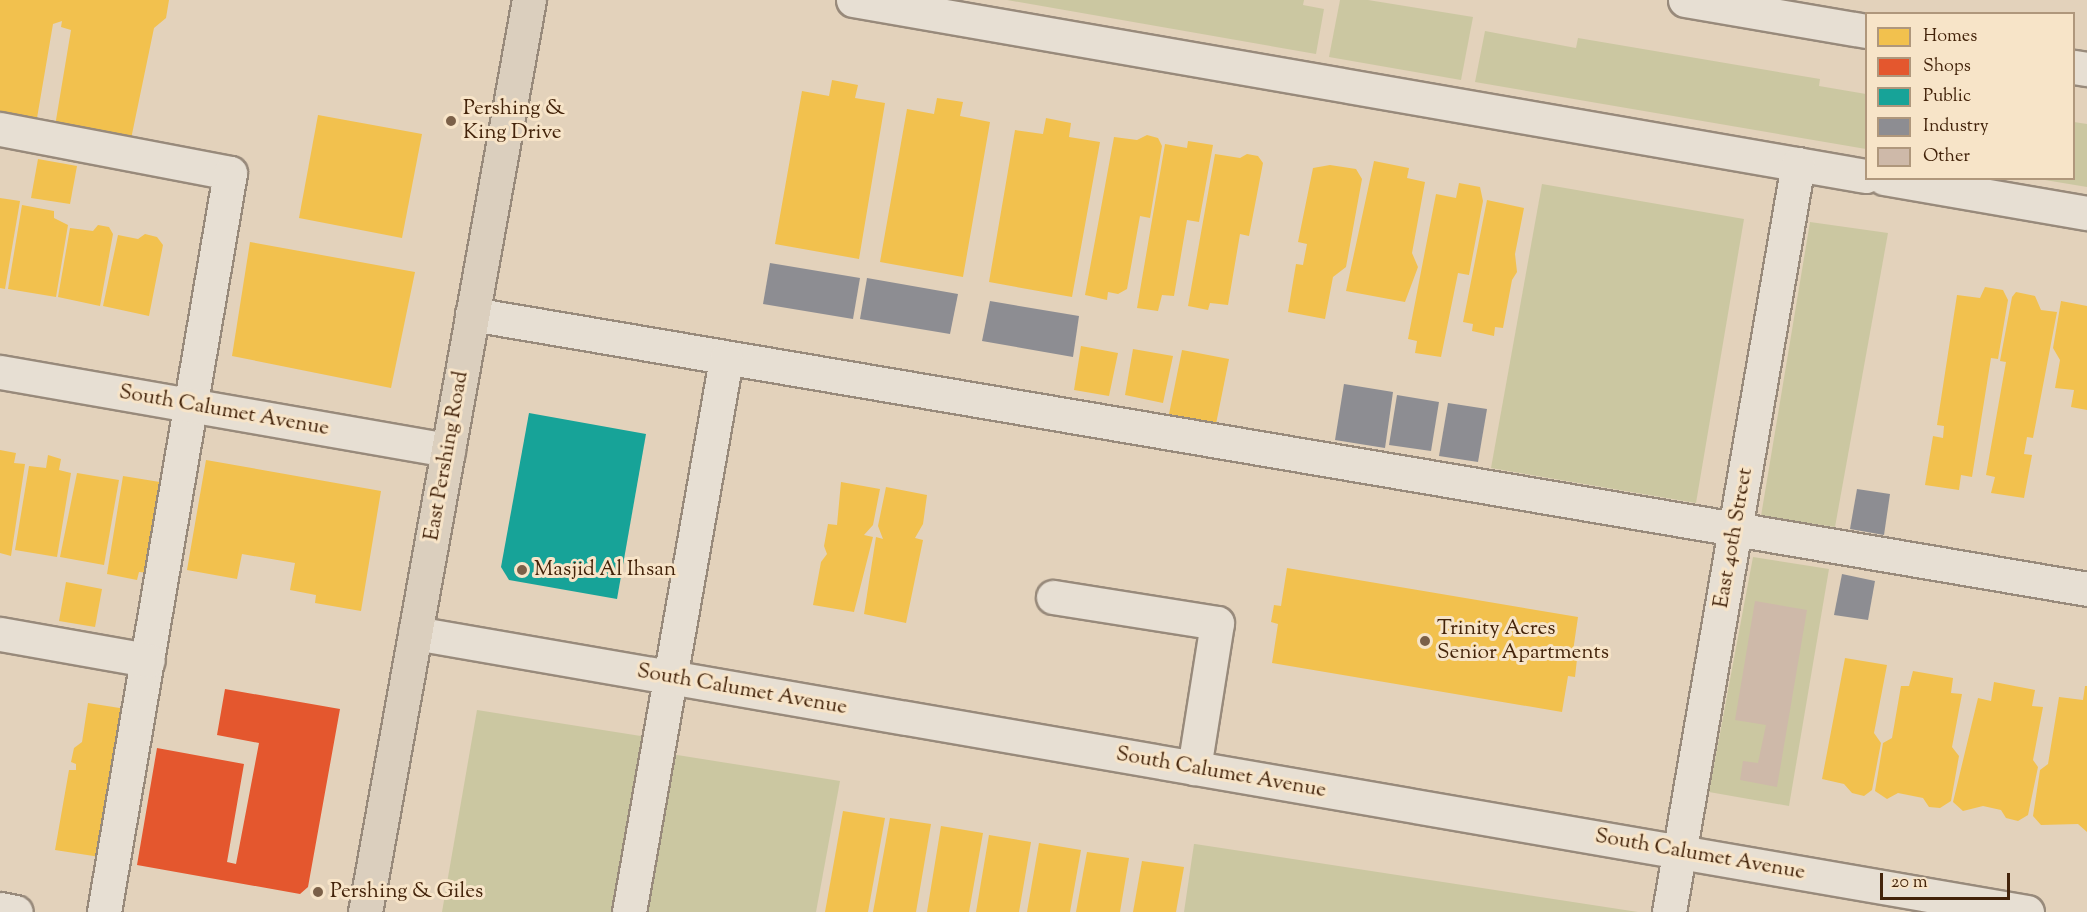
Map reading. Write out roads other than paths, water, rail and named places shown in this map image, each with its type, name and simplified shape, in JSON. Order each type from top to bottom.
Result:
[{"type":"main road","name":"East Pershing Road","points":[[365,912],[529,0]]},
{"type":"street","points":[[853,0],[1865,176]]},
{"type":"street","points":[[1685,0],[1865,31]]},
{"type":"street","points":[[0,129],[230,173],[193,406],[104,912]]},
{"type":"street","name":"East 40th Street","points":[[1669,912],[1798,164]]},
{"type":"street","points":[[1896,180],[2087,213]]},
{"type":"street","points":[[472,314],[2087,589]]},
{"type":"street","points":[[629,912],[726,359]]},
{"type":"street","name":"South Calumet Avenue","points":[[0,372],[448,450]]},
{"type":"street","points":[[1053,597],[1217,623],[1194,768]]},
{"type":"street","name":"South Calumet Avenue","points":[[415,633],[2027,912]]},
{"type":"street","points":[[0,634],[148,660]]},
{"type":"street","points":[[0,909],[16,912]]},
{"type":"place","name":"Pershing & King Drive","points":[[451,121]]},
{"type":"place","name":"Masjid Al Ihsan","points":[[522,570]]},
{"type":"place","name":"Trinity Acres Senior Apartments","points":[[1425,641]]},
{"type":"place","name":"Pershing & Giles","points":[[318,892]]}]
